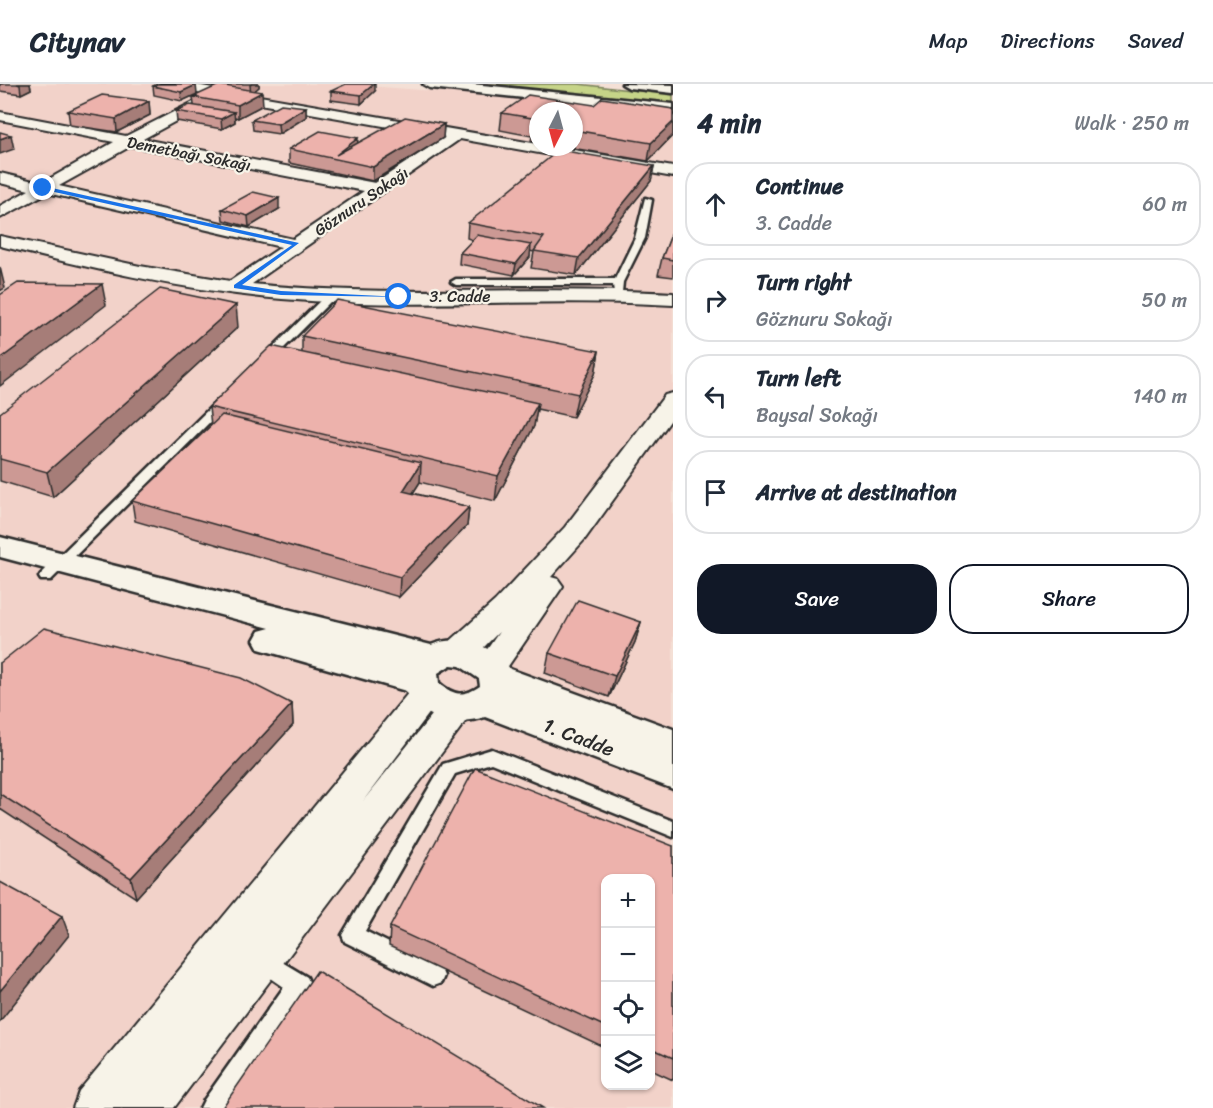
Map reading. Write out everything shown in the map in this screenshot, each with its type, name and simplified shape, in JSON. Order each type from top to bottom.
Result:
[{"type":"main road","points":[[430,84],[673,109]]},
{"type":"main road","points":[[629,84],[673,89]]},
{"type":"main road","points":[[0,547],[53,570],[458,680]]},
{"type":"main road","points":[[0,565],[53,570]]},
{"type":"main road","name":"1. Cadde","points":[[458,680],[673,745]]},
{"type":"main road","name":"1. Cadde","points":[[458,680],[673,773]]},
{"type":"street","points":[[167,84],[673,172]]},
{"type":"street","points":[[0,213],[126,142],[219,94],[232,84]]},
{"type":"street","name":"Demetbağı Sokağı","points":[[0,116],[379,189]]},
{"type":"street","name":"Göznuru Sokağı","points":[[236,286],[457,135]]},
{"type":"street","points":[[0,178],[297,245]]},
{"type":"street","name":"3. Cadde","points":[[0,241],[126,270],[281,293],[332,295],[618,289],[673,299]]},
{"type":"street","points":[[96,1108],[245,950],[458,680],[550,583],[575,533],[673,400]]},
{"type":"street","points":[[145,1108],[245,950]]},
{"type":"lane","points":[[456,282],[618,289],[640,238],[648,200]]},
{"type":"lane","points":[[256,370],[332,295]]},
{"type":"lane","points":[[53,570],[230,395]]},
{"type":"lane","points":[[433,976],[352,935],[448,769],[492,756],[673,830]]},
{"type":"lane","points":[[212,1108],[299,984],[245,950]]},
{"type":"shaded area","points":[[0,84],[340,84],[571,102],[529,102],[529,156],[583,156],[583,103],[673,113],[673,1108],[0,1108]]},
{"type":"green space","points":[[441,84],[578,84],[673,95],[673,107]]},
{"type":"building","points":[[157,84],[196,85],[181,92],[153,86]]},
{"type":"building","points":[[346,84],[374,84],[361,95],[331,91]]},
{"type":"building","points":[[219,85],[262,92],[238,105],[193,97]]},
{"type":"building","points":[[102,95],[149,101],[116,119],[68,111]]},
{"type":"building","points":[[528,95],[574,102],[529,102],[529,118],[502,113]]},
{"type":"building","points":[[602,98],[673,109],[673,122],[651,143],[583,132],[583,103],[594,105]]},
{"type":"building","points":[[281,104],[306,107],[278,124],[252,120]]},
{"type":"building","points":[[190,105],[234,112],[221,119],[176,111]]},
{"type":"building","points":[[405,117],[444,124],[373,167],[289,149],[320,131],[358,138],[336,155]]},
{"type":"building","points":[[0,132],[11,135],[0,139]]},
{"type":"building","points":[[583,154],[654,166],[579,258],[534,251],[544,237],[468,223],[552,156],[583,156]]},
{"type":"building","points":[[253,192],[279,198],[248,216],[222,209]]},
{"type":"building","points":[[673,230],[673,260],[662,258]]},
{"type":"building","points":[[477,235],[531,245],[516,264],[460,253]]},
{"type":"building","points":[[18,283],[102,284],[0,359],[0,295]]},
{"type":"building","points":[[160,289],[236,305],[47,472],[0,459],[0,413]]},
{"type":"building","points":[[337,300],[599,351],[578,394],[302,336]]},
{"type":"building","points":[[271,346],[538,403],[498,476],[209,407]]},
{"type":"building","points":[[222,415],[421,463],[403,491],[469,507],[400,577],[132,501]]},
{"type":"building","points":[[578,600],[641,622],[615,676],[549,653]]},
{"type":"building","points":[[44,628],[241,678],[292,704],[131,878],[0,794],[0,663]]},
{"type":"building","points":[[475,768],[673,846],[673,1058],[655,1050],[655,874],[601,874],[601,1025],[390,927]]},
{"type":"building","points":[[0,882],[62,916],[0,991]]},
{"type":"building","points":[[317,971],[543,1108],[222,1108]]},
{"type":"route","points":[[43,188],[297,245],[236,286],[281,293],[399,297]]}]
